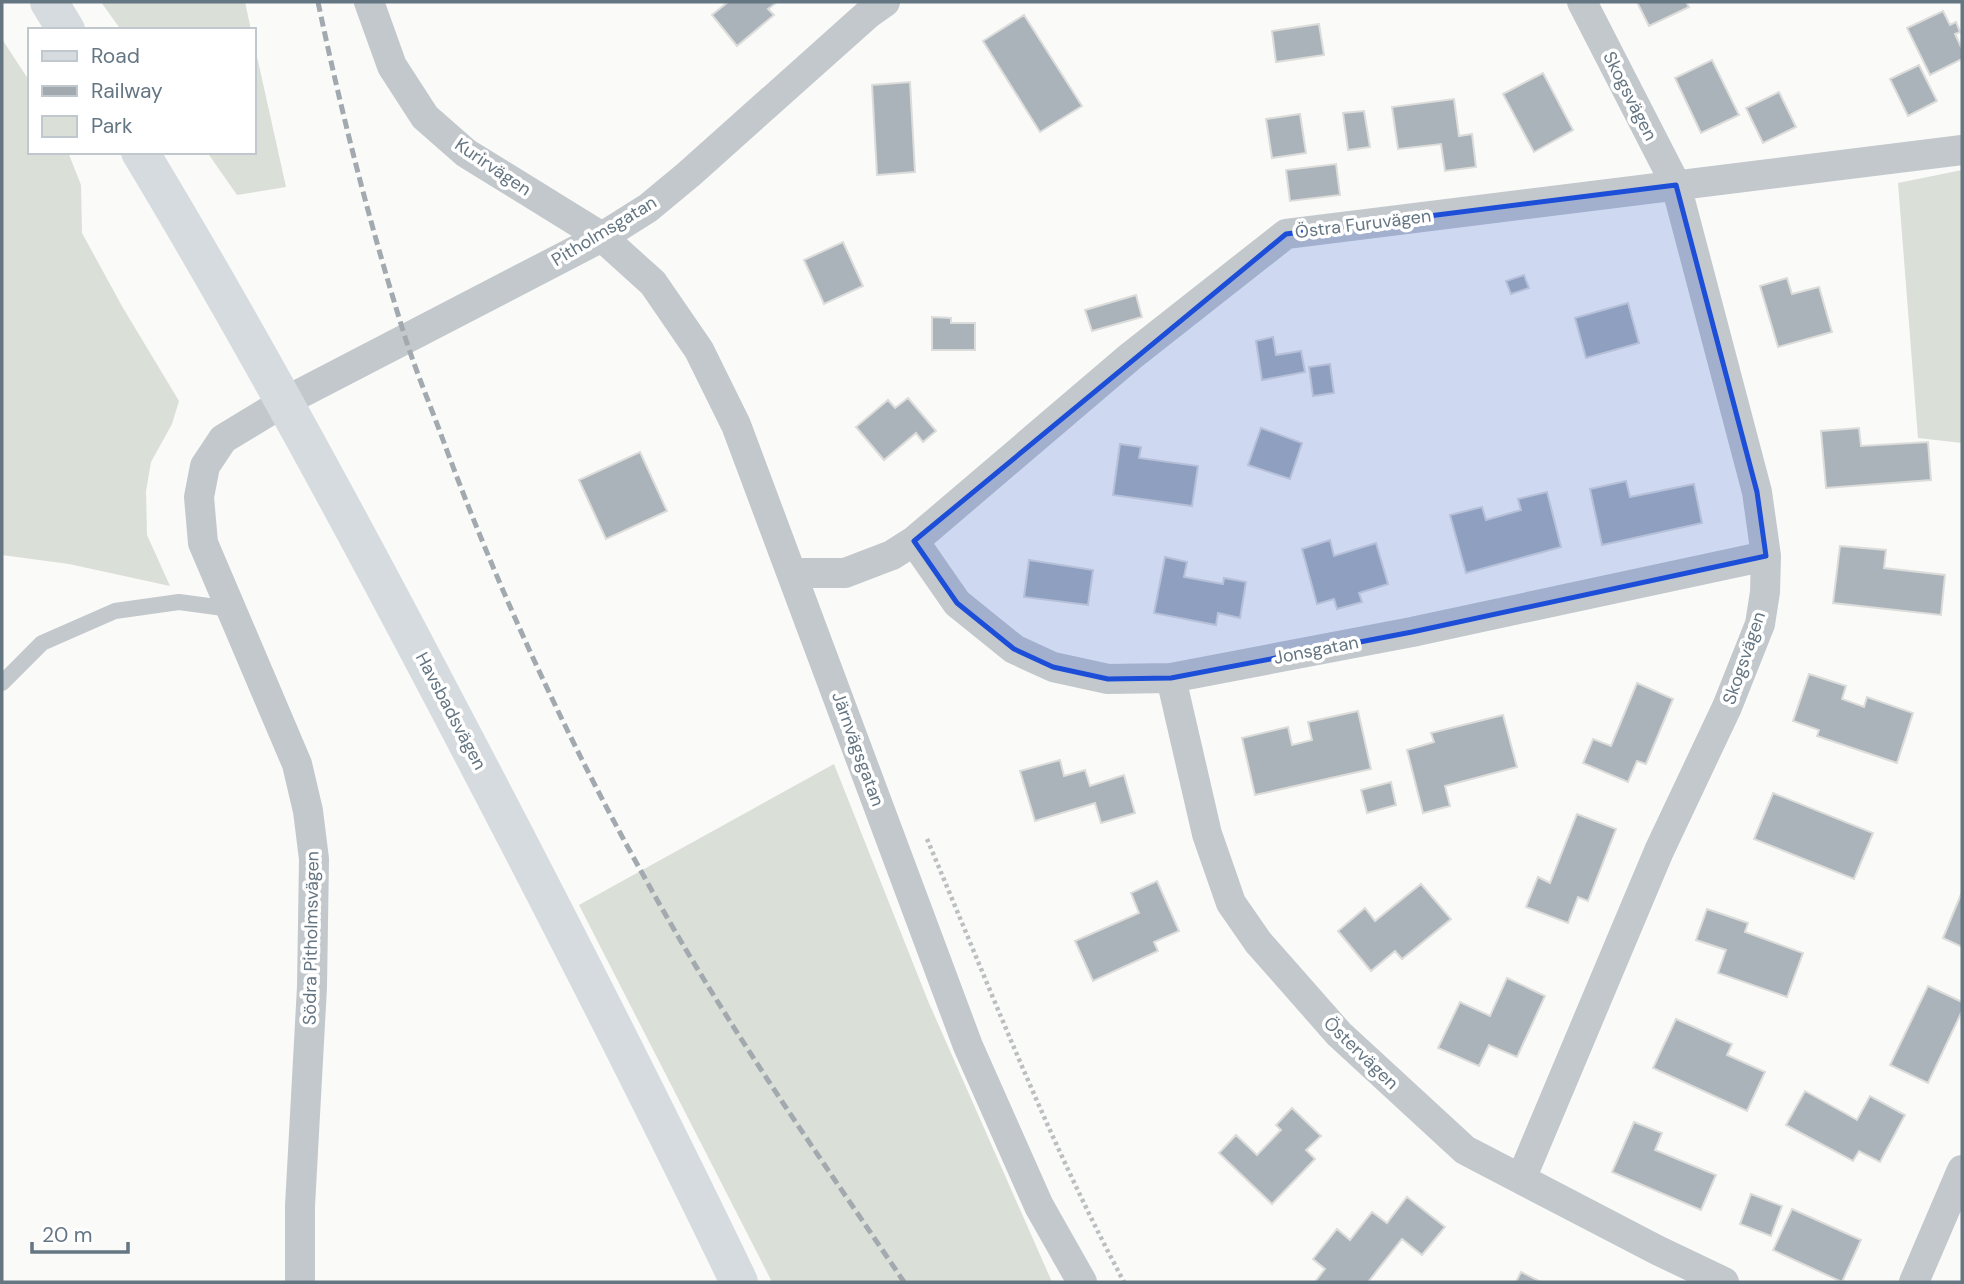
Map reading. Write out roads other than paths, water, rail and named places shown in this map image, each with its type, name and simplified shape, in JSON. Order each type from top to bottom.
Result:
[{"type":"main road","points":[[48,2],[65,28]]},
{"type":"main road","name":"Havsbadsvägen","points":[[141,154],[332,488],[494,793],[654,1106],[739,1282]]},
{"type":"street","name":"Kurirvägen","points":[[369,2],[392,66],[425,117],[466,153],[602,237]]},
{"type":"street","name":"Pitholmsgatan","points":[[284,402],[602,237],[648,208],[690,174],[867,14],[885,2]]},
{"type":"street","name":"Skogsvägen","points":[[1521,1179],[1660,851],[1727,707],[1760,624],[1765,592],[1766,556],[1757,492],[1676,185],[1582,2]]},
{"type":"street","name":"Östra Furuvägen","points":[[793,573],[845,573],[892,555],[914,541],[1131,356],[1286,234],[1962,150]]},
{"type":"street","name":"Järnvägsgatan","points":[[602,237],[653,283],[699,350],[736,425],[968,1046],[1039,1206],[1082,1282]]},
{"type":"street","name":"Södra Pitholmsvägen","points":[[284,402],[223,439],[205,466],[199,497],[203,543],[297,764],[308,811],[314,859],[312,987],[300,1206],[300,1282]]},
{"type":"street","name":"Jonsgatan","points":[[914,541],[957,603],[1014,649],[1053,667],[1108,679],[1171,678],[1412,632],[1766,556]]},
{"type":"street","name":"Östervägen","points":[[1171,678],[1207,834],[1231,903],[1258,942],[1339,1034],[1465,1150],[1724,1282]]},
{"type":"street","points":[[1914,1282],[1962,1170]]},
{"type":"lane","points":[[2,682],[41,643],[115,611],[179,602],[231,609]]},
{"type":"railway","points":[[318,2],[358,172],[406,340],[487,553],[536,664],[617,827],[706,983],[770,1084],[904,1282]]}]
